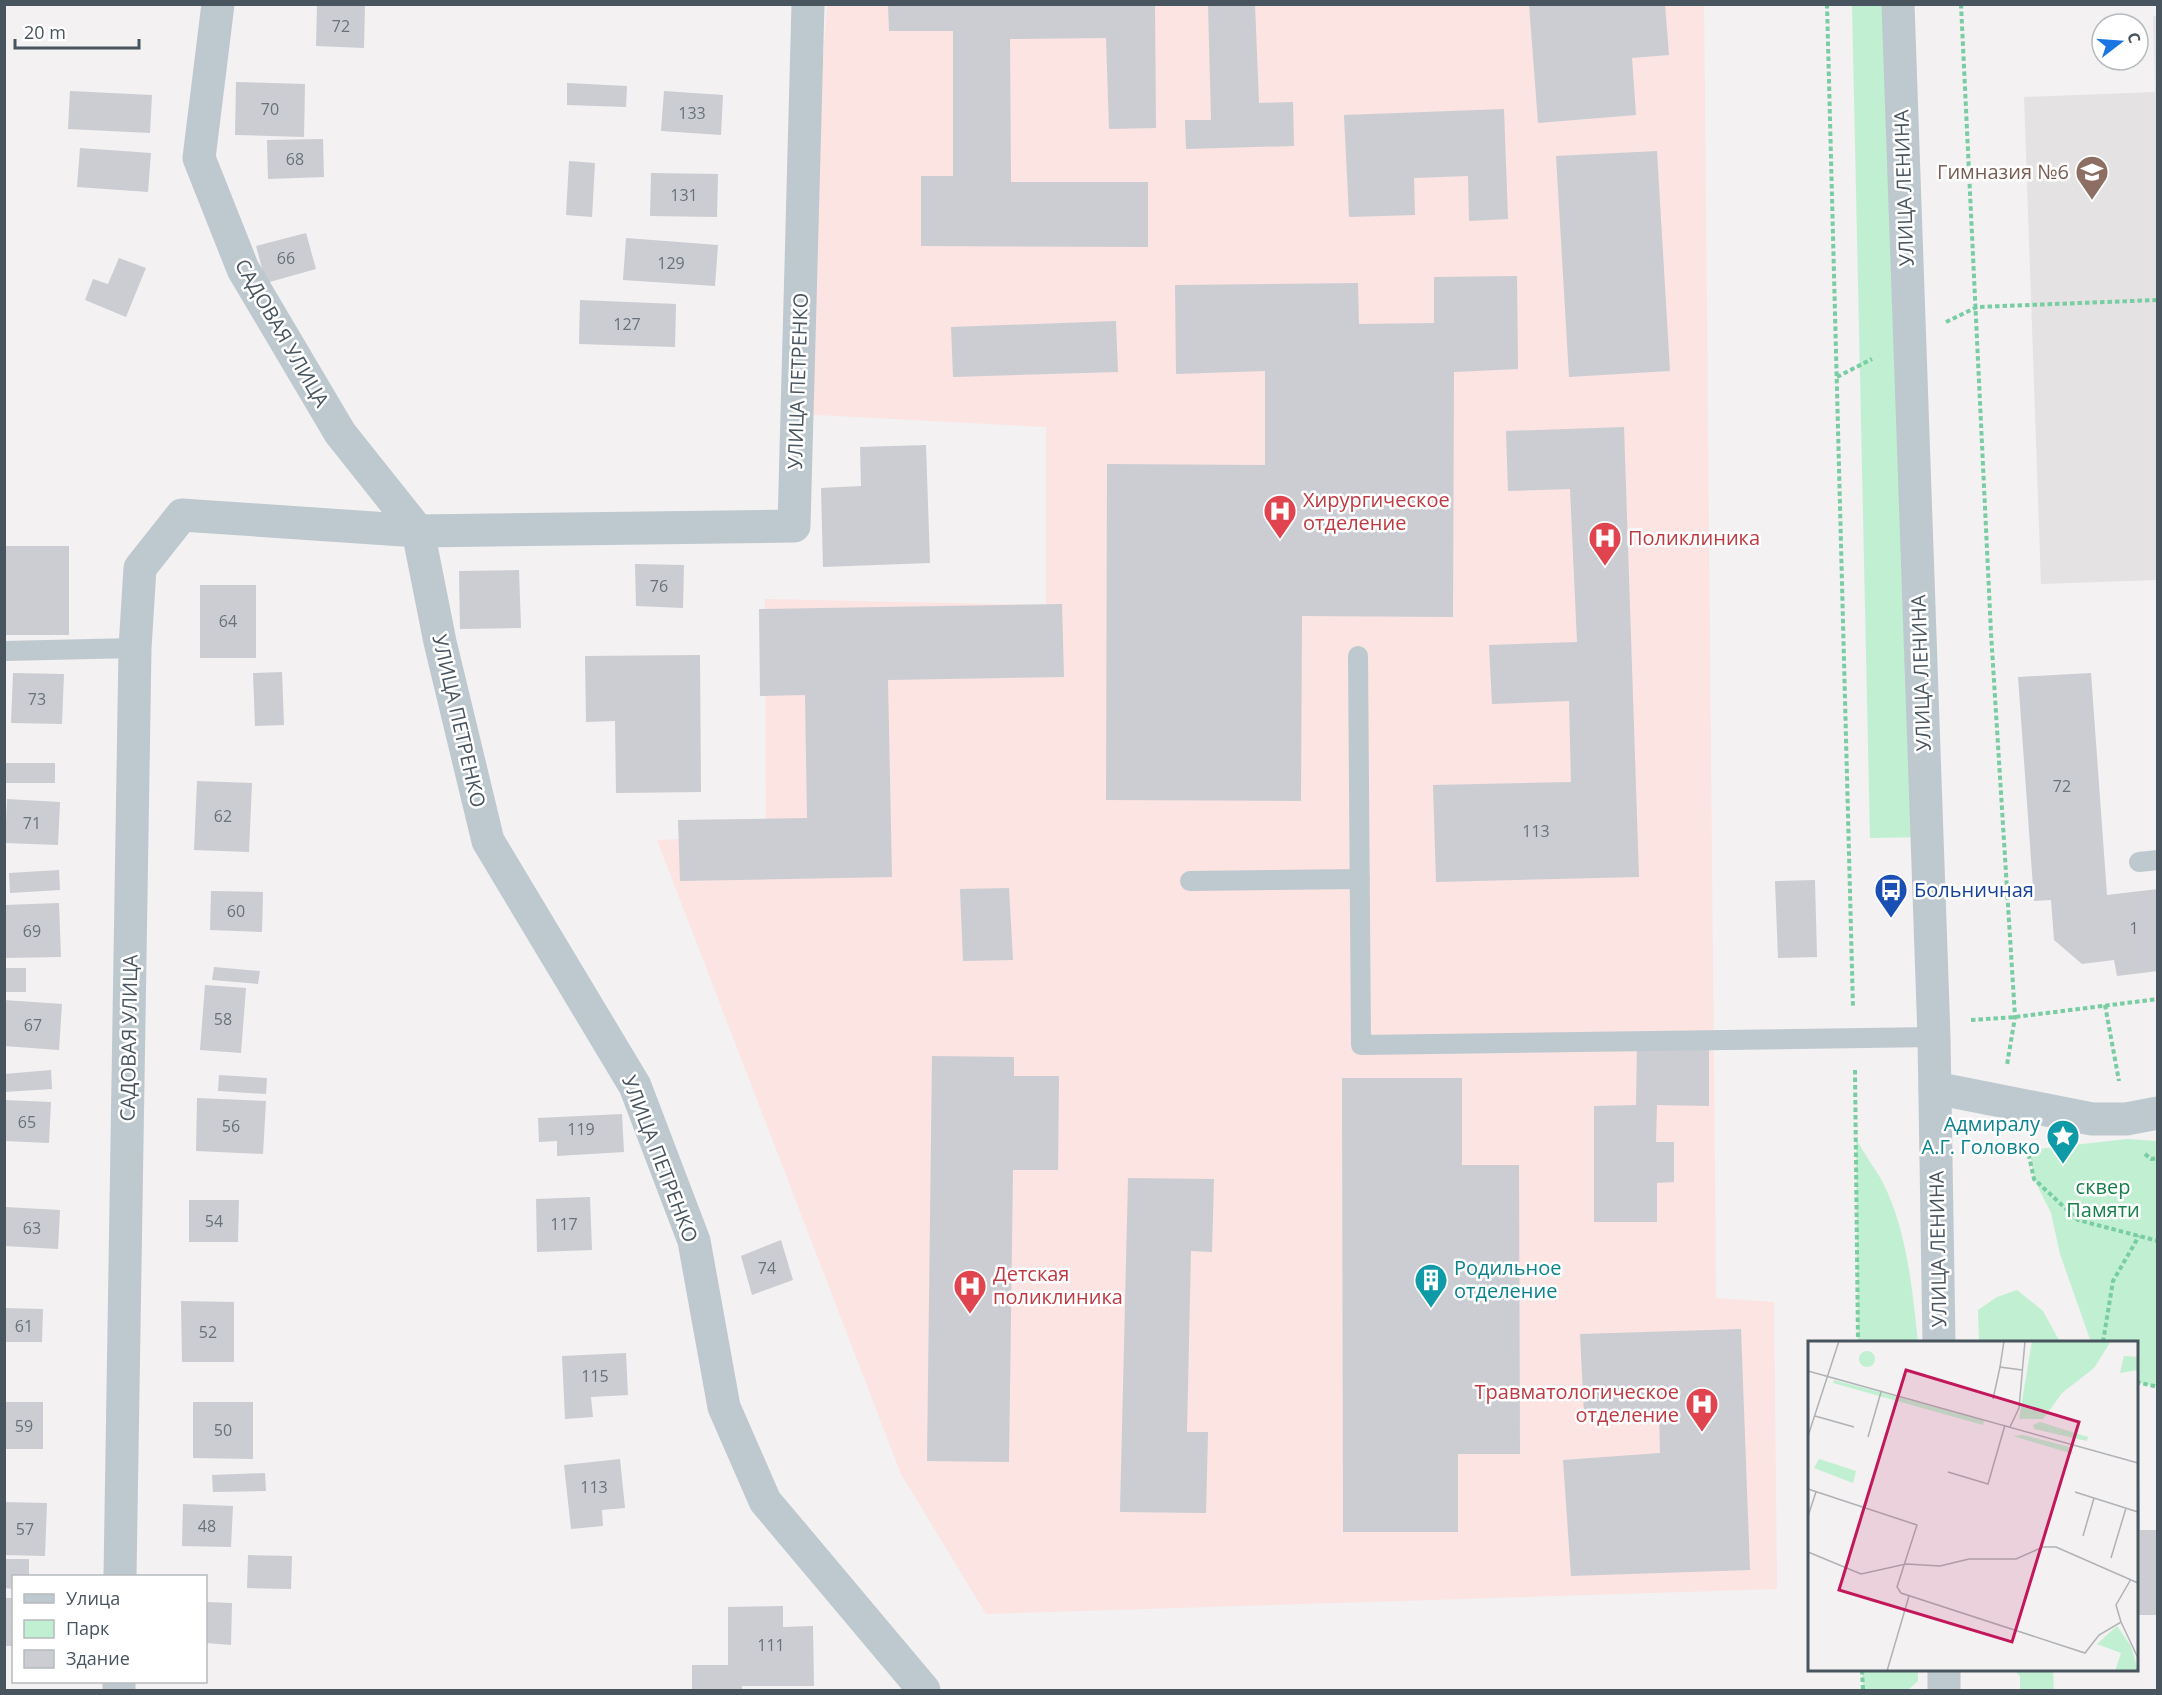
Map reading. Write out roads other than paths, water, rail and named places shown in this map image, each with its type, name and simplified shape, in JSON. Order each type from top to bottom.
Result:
[{"type":"street","name":"САДОВАЯ УЛИЦА","points":[[218,4],[199,158],[243,269],[340,433],[418,531]]},
{"type":"street","name":"УЛИЦА ПЕТРЕНКО","points":[[182,515],[418,531],[794,526],[808,4]]},
{"type":"street","name":"УЛИЦА ЛЕНИНА","points":[[1898,4],[1934,1037],[1939,1341]]},
{"type":"street","name":"САДОВАЯ УЛИЦА","points":[[120,1575],[135,648],[140,568],[182,515]]},
{"type":"street","name":"УЛИЦА ПЕТРЕНКО","points":[[418,531],[440,642],[488,841],[635,1086],[694,1241],[724,1407],[765,1501],[924,1690]]},
{"type":"street","points":[[1935,1088],[2092,1119],[2142,1116]]},
{"type":"street","points":[[1944,1671],[1944,1690]]},
{"type":"lane","points":[[4,651],[135,648]]},
{"type":"lane","points":[[1358,656],[1361,1045],[1934,1037]]},
{"type":"lane","points":[[1190,881],[1360,879]]},
{"type":"place","name":"Гимназия №6","points":[[2092,201]]},
{"type":"place","name":"Хирургическое отделение","points":[[1280,540]]},
{"type":"place","name":"Поликлиника","points":[[1605,567]]},
{"type":"place","name":"Больничная","points":[[1891,919]]},
{"type":"place","name":"Адмиралу А.Г. Головко","points":[[2063,1165]]},
{"type":"place","name":"Родильное отделение","points":[[1431,1309]]},
{"type":"place","name":"Детская поликлиника","points":[[970,1315]]},
{"type":"place","name":"Травматологическое отделение","points":[[1702,1433]]},
{"type":"park label","name":"сквер Памяти","points":[[2103,1198]]}]
